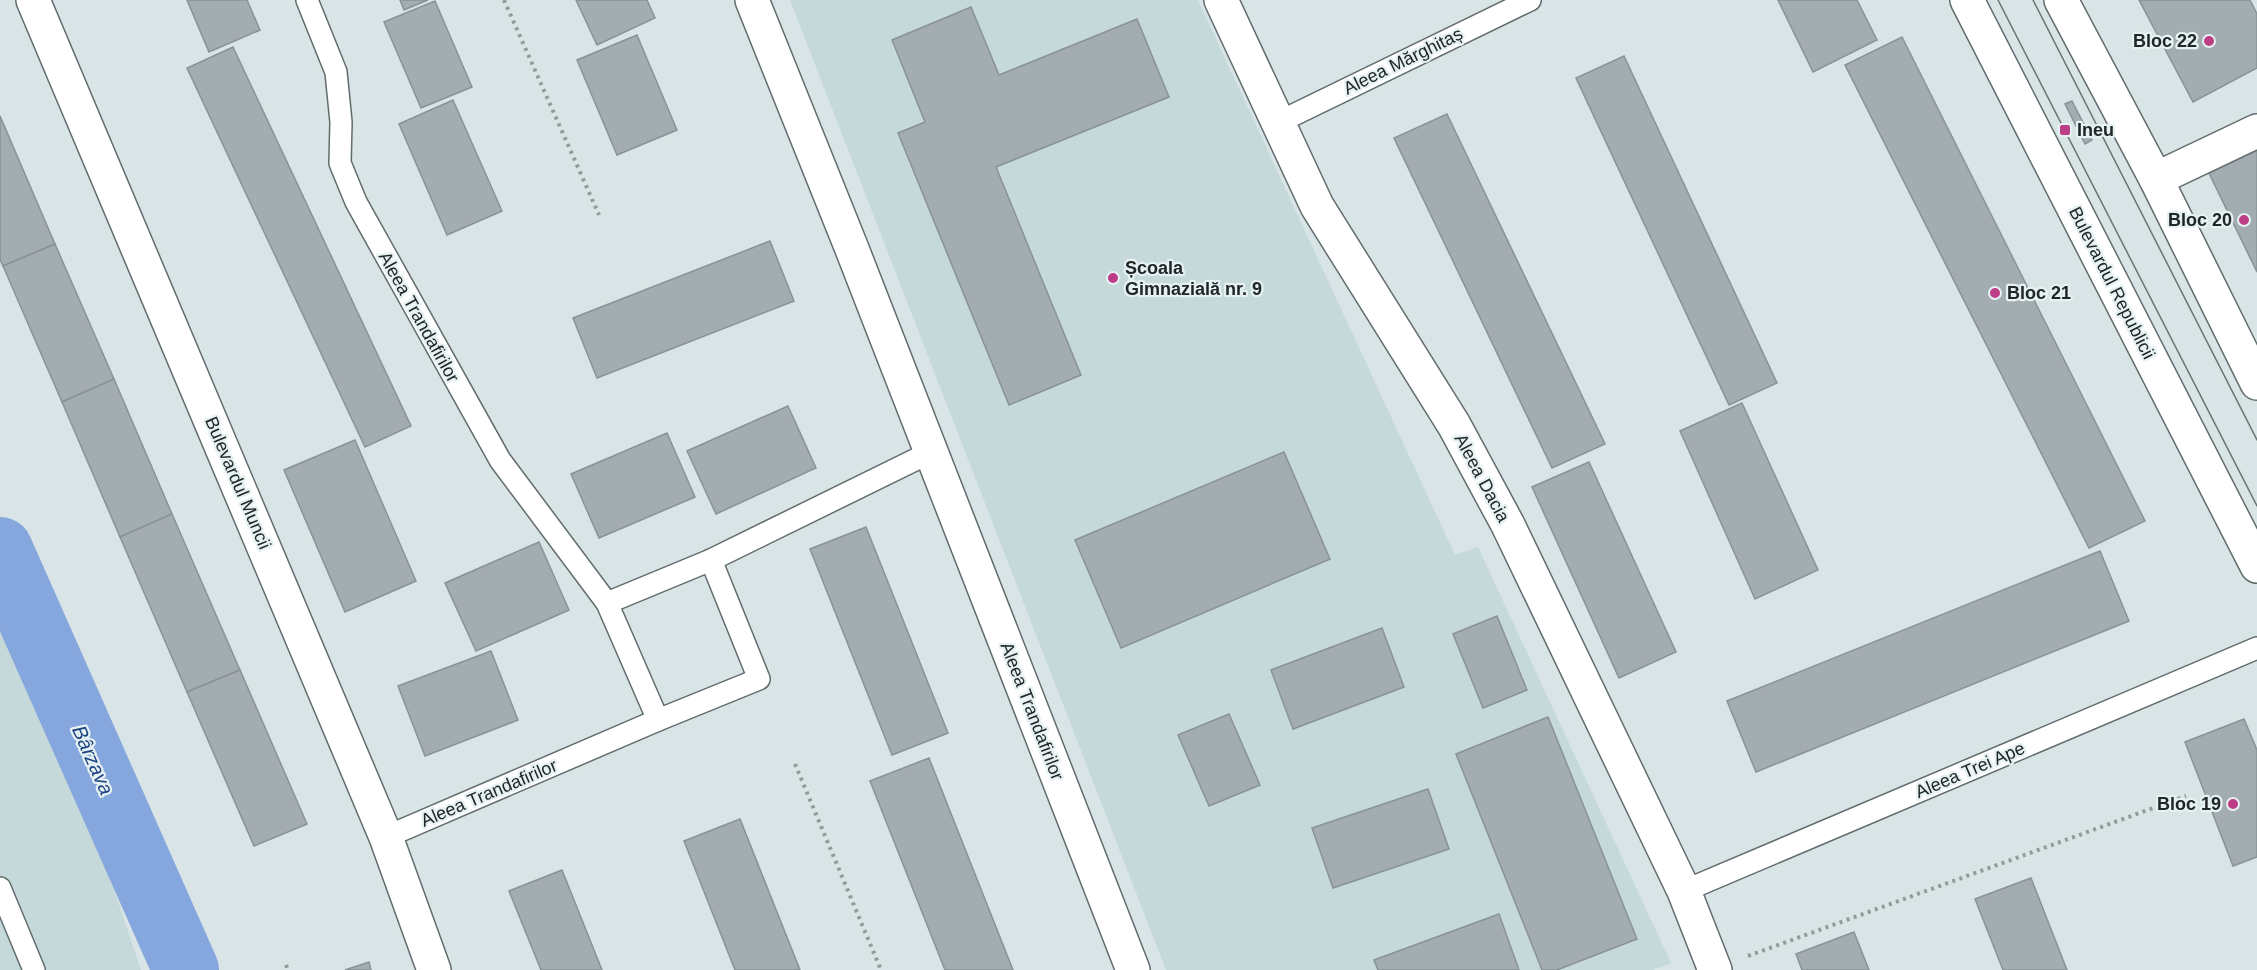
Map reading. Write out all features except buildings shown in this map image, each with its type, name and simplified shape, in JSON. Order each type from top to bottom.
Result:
[{"type":"street","name":"Bulevardul Muncii","points":[[33,0],[386,837],[434,970]]},
{"type":"street","name":"Aleea Trandafirilor","points":[[752,0],[1133,970]]},
{"type":"street","name":"Aleea Dacia","points":[[1221,0],[1317,206],[1454,425],[1508,525],[1684,891],[1715,969]]},
{"type":"street","name":"Bulevardul Republicii","points":[[1967,0],[2257,566]]},
{"type":"street","points":[[2061,0],[2156,179],[2257,383]]},
{"type":"street","points":[[2156,179],[2257,131]]},
{"type":"lane","name":"Aleea Trandafirilor","points":[[307,0],[336,72],[341,122],[340,163],[356,202],[404,292],[500,460],[607,603],[658,720]]},
{"type":"lane","name":"Aleea Mărghitaș","points":[[1277,123],[1530,0]]},
{"type":"lane","points":[[607,603],[711,560],[931,452]]},
{"type":"lane","name":"Aleea Trandafirilor","points":[[386,837],[759,679],[711,560]]},
{"type":"lane","name":"Aleea Trei Ape","points":[[1684,891],[2257,648]]},
{"type":"lane","points":[[0,888],[34,970]]},
{"type":"path","points":[[504,0],[599,215]]},
{"type":"path","points":[[795,764],[881,970]]},
{"type":"path","points":[[1715,969],[2186,796]]},
{"type":"shaded area","name":"Școala Gimnazială nr. 9","points":[[790,0],[1198,0],[1455,555],[1478,547],[1671,963],[1653,970],[1166,970]]},
{"type":"shaded area","points":[[0,550],[141,970],[0,970]]},
{"type":"waterway","name":"Bârzava","points":[[0,550],[186,970]]},
{"type":"tram line","points":[[1998,0],[2257,506]]},
{"type":"tram line","points":[[2033,0],[2257,440]]},
{"type":"place","name":"Bloc 22","points":[[2209,41]]},
{"type":"place","name":"Ineu","points":[[2065,130]]},
{"type":"place","name":"Bloc 20","points":[[2244,220]]},
{"type":"place","name":"Școala Gimnazială nr. 9","points":[[1113,278]]},
{"type":"place","name":"Bloc 21","points":[[1995,293]]},
{"type":"place","name":"Bloc 19","points":[[2233,804]]}]
